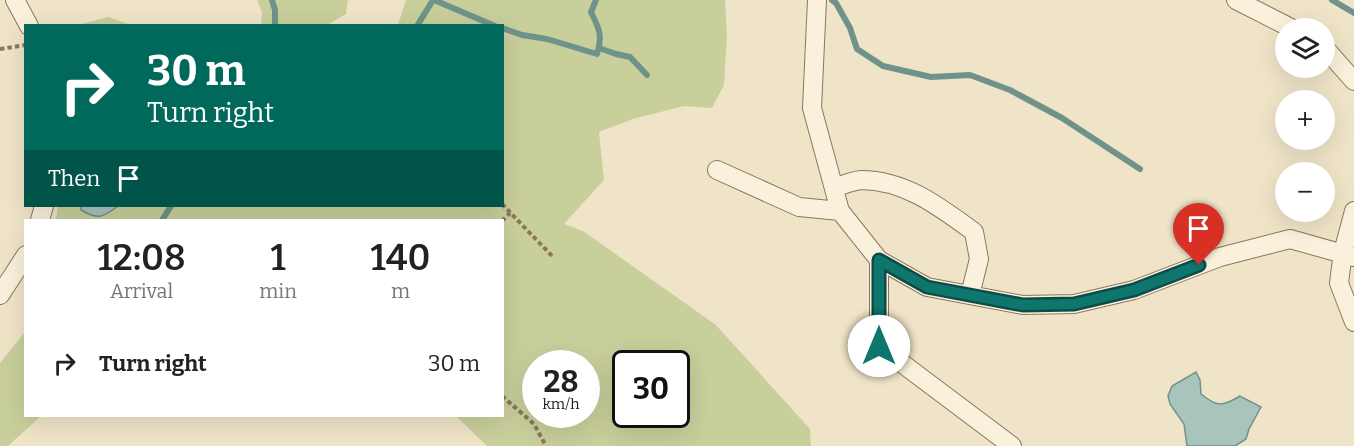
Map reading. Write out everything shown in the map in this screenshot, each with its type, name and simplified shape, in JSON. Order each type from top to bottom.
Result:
[{"type":"street","points":[[15,0],[28,24]]},
{"type":"street","points":[[1236,0],[1275,20]]},
{"type":"street","points":[[816,9],[812,108],[840,211],[879,260],[927,287],[1023,305],[1074,304],[1134,290],[1220,256],[1290,239],[1348,255]]},
{"type":"street","points":[[1335,59],[1354,81]]},
{"type":"street","points":[[717,170],[799,207],[840,211]]},
{"type":"street","points":[[834,188],[859,180],[894,185],[933,202],[974,232],[980,259],[970,295]]},
{"type":"street","points":[[1354,211],[1348,255],[1339,283],[1354,322]]},
{"type":"street","points":[[0,296],[24,258]]},
{"type":"street","points":[[879,260],[879,346],[1012,446]]},
{"type":"path","points":[[0,49],[24,45]]},
{"type":"path","points":[[504,206],[553,257]]},
{"type":"path","points":[[504,219],[510,213]]},
{"type":"path","points":[[504,398],[534,424],[546,446]]},
{"type":"green space","points":[[257,0],[348,0],[346,14],[329,24],[261,24],[262,12]]},
{"type":"green space","points":[[406,0],[725,0],[727,35],[724,85],[712,108],[684,106],[633,119],[599,132],[604,180],[564,224],[583,231],[716,325],[810,429],[811,446],[487,446],[457,417],[504,417],[504,219],[56,219],[58,207],[504,207],[504,24],[398,24]]},
{"type":"green space","points":[[108,17],[129,24],[82,24]]},
{"type":"green space","points":[[24,333],[24,417],[40,417],[8,446],[0,446],[0,363]]},
{"type":"water","points":[[81,207],[117,207],[100,216],[81,210]]},
{"type":"water","points":[[1196,372],[1200,380],[1201,394],[1211,401],[1224,404],[1240,396],[1261,407],[1246,439],[1235,446],[1187,446],[1184,424],[1170,404],[1168,396],[1172,386]]},
{"type":"waterway","points":[[272,0],[275,24]]},
{"type":"waterway","points":[[418,24],[433,0]]},
{"type":"waterway","points":[[434,0],[490,24]]},
{"type":"waterway","points":[[504,29],[597,54],[600,42],[599,32],[591,12],[596,0]]},
{"type":"waterway","points":[[832,0],[850,28],[857,49],[883,66],[931,77],[970,75],[1010,90],[1062,118],[1140,169]]},
{"type":"waterway","points":[[1332,0],[1354,13]]},
{"type":"waterway","points":[[599,48],[630,57],[647,75]]},
{"type":"waterway","points":[[163,219],[170,207]]},
{"type":"route","points":[[879,346],[879,260],[927,287],[1023,305],[1074,304],[1134,290],[1199,265]]}]
